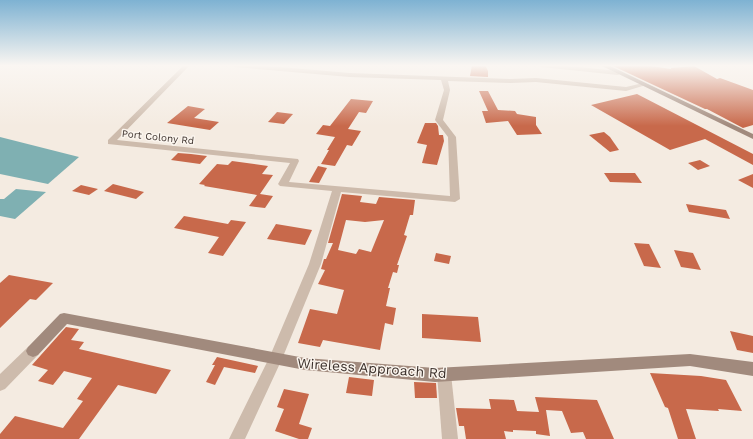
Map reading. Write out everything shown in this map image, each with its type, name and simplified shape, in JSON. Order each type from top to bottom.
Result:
[{"type":"street","name":"Port Colony Rd","points":[[167,85],[111,142],[241,157],[294,161],[283,184],[337,190]]},
{"type":"street","points":[[238,439],[275,359],[315,264],[337,190],[455,199],[452,137],[438,120],[447,90],[446,85]]},
{"type":"street","points":[[591,85],[626,89],[641,85]]},
{"type":"street","points":[[644,85],[753,137]]},
{"type":"street","name":"Wireless Approach Rd","points":[[0,384],[64,318],[305,364],[444,374],[690,360],[753,368]]},
{"type":"street","points":[[444,374],[450,439]]},
{"type":"water","points":[[0,137],[79,157],[48,184],[0,174]]},
{"type":"water","points":[[16,189],[46,192],[15,219],[0,216],[0,199],[4,199]]},
{"type":"building","points":[[655,85],[741,85],[753,90],[753,125],[743,128]]},
{"type":"building","points":[[479,91],[488,91],[498,110],[515,111],[517,114],[536,117],[536,125],[542,134],[517,135],[508,121],[486,123],[482,111],[488,111]]},
{"type":"building","points":[[637,94],[753,154],[753,165],[705,139],[670,150],[591,105]]},
{"type":"building","points":[[351,99],[373,101],[366,113],[359,112],[348,129],[361,131],[352,146],[347,145],[335,166],[321,164],[335,137],[316,134],[323,125],[330,126]]},
{"type":"building","points":[[188,106],[205,109],[194,118],[219,122],[210,130],[167,123]]},
{"type":"building","points":[[277,112],[293,114],[284,124],[268,122]]},
{"type":"building","points":[[425,123],[436,123],[438,126],[439,135],[443,135],[444,141],[437,165],[422,163],[427,145],[417,143]]},
{"type":"building","points":[[604,132],[610,137],[619,150],[610,152],[589,135]]},
{"type":"building","points":[[178,153],[207,156],[200,164],[171,160]]},
{"type":"building","points":[[700,160],[710,166],[698,170],[688,163]]},
{"type":"building","points":[[232,161],[268,166],[262,174],[273,175],[260,194],[273,196],[265,208],[249,206],[257,195],[199,184],[217,164],[228,165]]},
{"type":"building","points":[[318,166],[327,168],[319,183],[309,182]]},
{"type":"building","points":[[604,173],[635,173],[642,183],[610,182]]},
{"type":"building","points":[[753,174],[753,188],[738,180]]},
{"type":"building","points":[[113,184],[144,192],[136,199],[104,191]]},
{"type":"building","points":[[81,185],[98,189],[89,195],[72,191]]},
{"type":"building","points":[[342,194],[362,196],[360,202],[376,204],[379,197],[415,200],[413,215],[410,215],[404,235],[407,236],[397,265],[399,265],[397,273],[393,272],[388,288],[390,288],[386,306],[396,308],[393,325],[385,323],[380,350],[323,340],[320,347],[298,343],[310,309],[337,314],[344,290],[318,284],[325,270],[321,269],[324,259],[326,259],[333,243],[328,243]],"holes":[[[346,220],[365,222],[384,220],[371,252],[359,249],[356,254],[338,250]]]},
{"type":"building","points":[[686,204],[726,210],[730,219],[689,212]]},
{"type":"building","points":[[184,216],[228,224],[231,220],[246,222],[223,256],[208,253],[219,237],[174,228]]},
{"type":"building","points":[[276,224],[312,230],[305,245],[267,239]]},
{"type":"building","points":[[634,243],[649,244],[661,268],[644,266]]},
{"type":"building","points":[[674,250],[693,253],[701,270],[681,267]]},
{"type":"building","points":[[436,253],[451,256],[449,264],[434,261]]},
{"type":"building","points":[[9,275],[53,283],[36,300],[30,299],[0,328],[0,283]]},
{"type":"building","points":[[422,314],[478,317],[481,342],[422,338]]},
{"type":"building","points":[[66,327],[79,329],[71,340],[84,342],[79,349],[171,370],[156,394],[118,385],[79,439],[0,439],[0,434],[15,416],[63,428],[83,401],[77,399],[92,378],[64,371],[53,385],[38,381],[48,370],[32,365]]},
{"type":"building","points":[[730,331],[753,336],[753,353],[737,350]]},
{"type":"building","points":[[217,357],[258,366],[255,373],[224,367],[215,385],[206,382],[215,365],[212,365]]},
{"type":"building","points":[[650,373],[701,376],[726,380],[742,411],[686,409],[696,439],[678,439],[668,408],[665,407]]},
{"type":"building","points":[[349,377],[374,380],[372,396],[346,393]]},
{"type":"building","points":[[414,382],[436,383],[437,398],[415,398]]},
{"type":"building","points":[[284,389],[309,394],[299,424],[312,428],[308,439],[299,439],[275,431],[284,409],[277,407]]},
{"type":"building","points":[[535,397],[597,400],[614,439],[586,439],[583,432],[571,433],[562,411],[546,410],[550,436],[536,434],[536,431],[513,430],[513,432],[504,431],[506,439],[466,439],[464,426],[459,426],[456,408],[491,409],[489,399],[514,400],[517,411],[539,412]]}]
